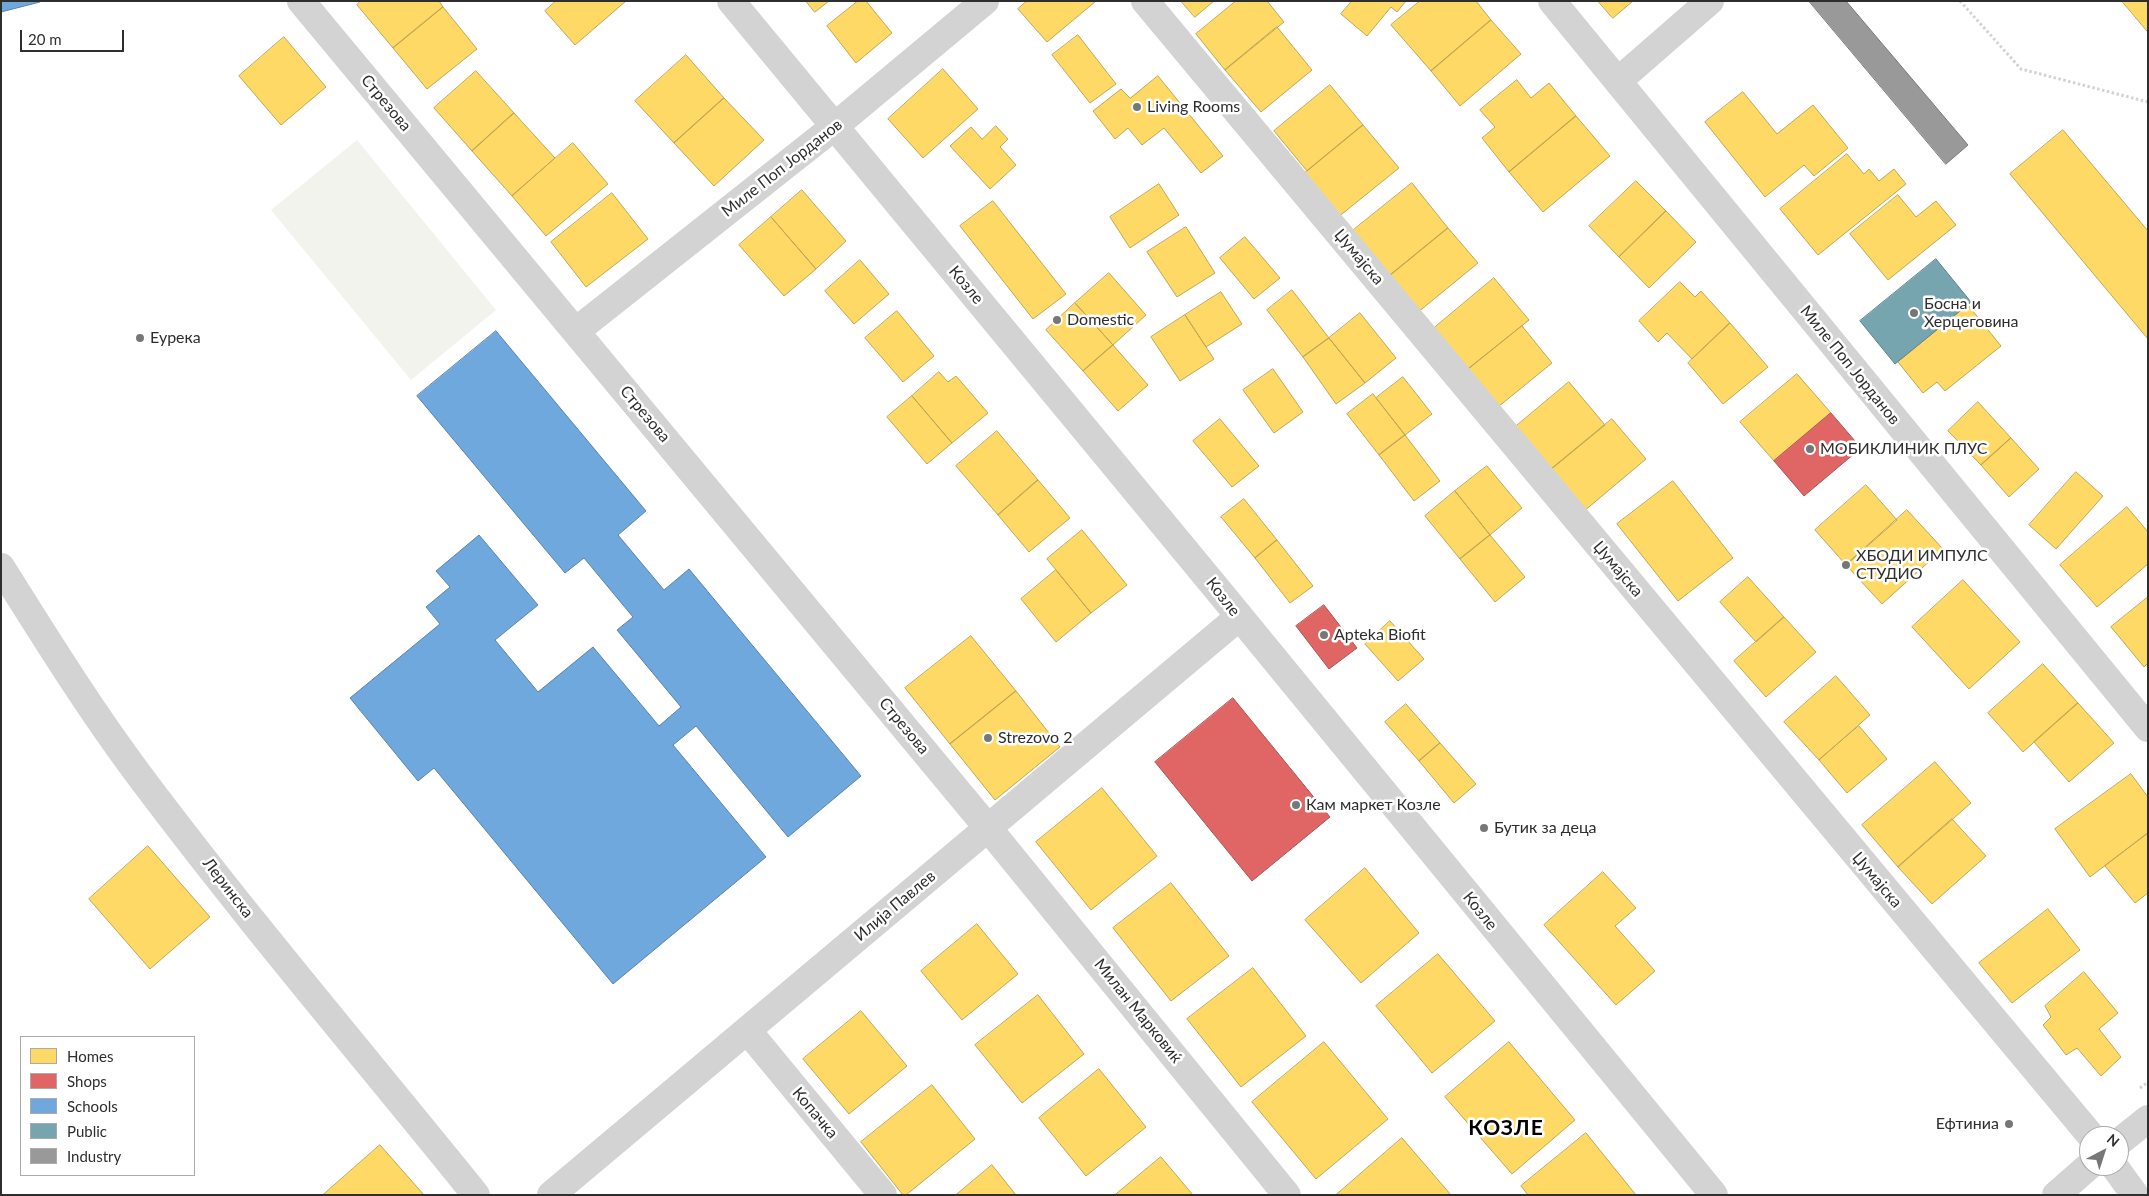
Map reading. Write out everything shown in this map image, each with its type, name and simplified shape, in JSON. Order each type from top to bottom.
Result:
[{"type":"street","name":"Стрезова","points":[[301,1],[988,828]]},
{"type":"street","name":"Козле","points":[[731,1],[1714,1195]]},
{"type":"street","name":"Миле Поп Јорданов","points":[[576,331],[835,126],[985,1]]},
{"type":"street","name":"Џумајска","points":[[1145,1],[2083,1126]]},
{"type":"street","name":"Миле Поп Јорданов","points":[[1552,1],[2148,728]]},
{"type":"street","points":[[1618,81],[1710,1]]},
{"type":"street","name":"Леринска","points":[[1,567],[52,650],[138,774],[239,903],[476,1195]]},
{"type":"street","name":"Илија Павлев","points":[[552,1195],[1239,617]]},
{"type":"street","name":"Милан Марковиќ","points":[[988,828],[1287,1195]]},
{"type":"street","name":"Копачка","points":[[747,1030],[883,1195]]},
{"type":"street","points":[[2129,1134],[2148,1119]]},
{"type":"street","points":[[2056,1195],[2079,1175]]},
{"type":"street","points":[[2121,1176],[2135,1195]]},
{"type":"path","points":[[1960,1],[2020,69],[2148,102]]},
{"type":"shaded area","points":[[357,140],[496,310],[411,380],[271,210]]},
{"type":"building: Homes","points":[[361,1],[439,1],[443,7],[393,48],[357,5]]},
{"type":"building: Homes","points":[[556,1],[626,1],[575,45],[545,11]]},
{"type":"building: Homes","points":[[806,1],[829,1],[815,12]]},
{"type":"building: Homes","points":[[858,1],[866,1],[892,33],[856,63],[827,26]]},
{"type":"building: Homes","points":[[1027,1],[1096,1],[1047,42],[1018,9]]},
{"type":"building: Homes","points":[[1181,1],[1214,1],[1195,17]]},
{"type":"building: Homes","points":[[1236,1],[1267,1],[1284,22],[1225,70],[1196,34]]},
{"type":"building: Homes","points":[[1352,1],[1406,1],[1397,12],[1391,7],[1367,36],[1341,14]]},
{"type":"building: Homes","points":[[1420,1],[1476,1],[1491,20],[1431,71],[1391,25]]},
{"type":"building: Homes","points":[[1598,1],[1633,1],[1613,18]]},
{"type":"building: Homes","points":[[2122,1],[2148,1],[2148,32]]},
{"type":"building: Homes","points":[[443,7],[477,49],[427,89],[393,48]]},
{"type":"building: Homes","points":[[1491,20],[1521,54],[1460,106],[1431,71]]},
{"type":"building: Homes","points":[[1277,27],[1312,70],[1261,112],[1225,70]]},
{"type":"building: Homes","points":[[1078,35],[1116,84],[1090,103],[1052,55]]},
{"type":"building: Homes","points":[[284,37],[326,87],[281,125],[239,76]]},
{"type":"building: Homes","points":[[686,55],[724,98],[674,143],[635,101]]},
{"type":"building: Homes","points":[[943,69],[978,109],[923,158],[888,119]]},
{"type":"building: Homes","points":[[476,71],[514,113],[472,151],[434,108]]},
{"type":"building: Homes","points":[[1158,76],[1223,156],[1201,173],[1164,128],[1142,145],[1128,128],[1115,139],[1093,111],[1121,89],[1130,98]]},
{"type":"building: Homes","points":[[1517,80],[1531,98],[1549,83],[1576,116],[1509,172],[1482,138],[1495,127],[1480,110]]},
{"type":"building: Homes","points":[[1330,85],[1363,125],[1307,171],[1274,131]]},
{"type":"building: Homes","points":[[1743,92],[1777,134],[1813,105],[1848,148],[1814,176],[1804,165],[1765,197],[1705,122]]},
{"type":"building: Homes","points":[[724,98],[764,140],[714,186],[674,143]]},
{"type":"building: Homes","points":[[514,113],[555,158],[512,196],[472,151]]},
{"type":"building: Homes","points":[[1576,116],[1610,156],[1543,212],[1509,172]]},
{"type":"building: Homes","points":[[1363,125],[1399,168],[1337,218],[1301,176]]},
{"type":"building: Homes","points":[[996,126],[1008,139],[1000,147],[1016,165],[990,189],[950,146],[971,127],[982,139]]},
{"type":"building: Homes","points":[[2063,130],[2148,231],[2148,339],[2010,174]]},
{"type":"building: Homes","points":[[573,143],[608,184],[546,236],[512,196]]},
{"type":"building: Homes","points":[[1847,154],[1864,174],[1869,169],[1879,181],[1894,169],[1906,184],[1818,255],[1780,209]]},
{"type":"building: Homes","points":[[1636,181],[1666,211],[1619,257],[1589,226]]},
{"type":"building: Homes","points":[[1412,183],[1448,228],[1388,277],[1351,232]]},
{"type":"building: Homes","points":[[1159,184],[1179,215],[1130,248],[1110,217]]},
{"type":"building: Homes","points":[[802,190],[846,241],[816,269],[771,217]]},
{"type":"building: Homes","points":[[612,193],[648,239],[586,287],[551,242]]},
{"type":"building: Homes","points":[[1898,195],[1916,217],[1936,201],[1956,225],[1888,280],[1850,234]]},
{"type":"building: Homes","points":[[993,201],[1066,294],[1033,319],[960,226]]},
{"type":"building: Homes","points":[[1666,211],[1696,242],[1649,288],[1619,257]]},
{"type":"building: Homes","points":[[771,217],[816,269],[784,296],[739,245]]},
{"type":"building: Homes","points":[[1186,227],[1215,273],[1177,297],[1147,252]]},
{"type":"building: Homes","points":[[1448,228],[1478,263],[1417,313],[1388,277]]},
{"type":"building: Homes","points":[[1245,237],[1280,278],[1254,299],[1220,258]]},
{"type":"building: Homes","points":[[860,260],[889,294],[854,324],[825,291]]},
{"type":"building: Homes","points":[[1109,273],[1146,315],[1113,345],[1075,303]]},
{"type":"building: Homes","points":[[1494,278],[1529,320],[1467,370],[1433,329]]},
{"type":"building: Homes","points":[[1680,282],[1695,297],[1701,291],[1730,323],[1692,359],[1667,333],[1658,342],[1639,321]]},
{"type":"building: Homes","points":[[1292,290],[1329,338],[1303,357],[1267,310]]},
{"type":"building: Homes","points":[[1221,292],[1242,324],[1206,347],[1185,315]]},
{"type":"building: Homes","points":[[1075,303],[1113,345],[1083,371],[1046,330]]},
{"type":"building: Homes","points":[[1968,305],[2001,346],[1945,391],[1937,382],[1923,393],[1898,362]]},
{"type":"building: Homes","points":[[897,311],[934,356],[903,382],[865,338]]},
{"type":"building: Homes","points":[[1360,313],[1396,358],[1365,383],[1329,338]]},
{"type":"building: Homes","points":[[1185,315],[1214,359],[1180,381],[1151,337]]},
{"type":"building: Homes","points":[[1730,323],[1768,367],[1723,404],[1688,363]]},
{"type":"building: Homes","points":[[1522,326],[1552,363],[1498,407],[1467,370]]},
{"type":"building: Homes","points":[[1329,338],[1365,383],[1336,404],[1303,357]]},
{"type":"building: Homes","points":[[1113,345],[1148,385],[1118,411],[1083,371]]},
{"type":"building: Homes","points":[[1273,369],[1303,412],[1274,433],[1243,390]]},
{"type":"building: Homes","points":[[939,372],[948,382],[956,376],[988,413],[952,443],[912,396]]},
{"type":"building: Homes","points":[[1797,374],[1831,413],[1774,461],[1740,422]]},
{"type":"building: Homes","points":[[1403,377],[1432,414],[1405,435],[1376,398]]},
{"type":"building: Homes","points":[[1569,382],[1605,425],[1549,471],[1514,428]]},
{"type":"building: Homes","points":[[1373,394],[1405,435],[1379,455],[1347,414]]},
{"type":"building: Homes","points":[[912,396],[952,443],[927,464],[887,417]]},
{"type":"building: Homes","points":[[1978,402],[2011,438],[1981,465],[1948,431]]},
{"type":"building: Homes","points":[[1220,419],[1259,466],[1232,487],[1193,441]]},
{"type":"building: Homes","points":[[1612,419],[1646,459],[1583,512],[1549,471]]},
{"type":"building: Homes","points":[[997,431],[1038,480],[998,515],[956,466]]},
{"type":"building: Homes","points":[[1405,435],[1440,481],[1414,501],[1379,455]]},
{"type":"building: Homes","points":[[2011,438],[2039,469],[2009,497],[1981,465]]},
{"type":"building: Homes","points":[[1487,466],[1522,508],[1490,535],[1455,491]]},
{"type":"building: Homes","points":[[2076,472],[2103,496],[2056,549],[2029,525]]},
{"type":"building: Homes","points":[[1038,480],[1070,518],[1029,552],[998,515]]},
{"type":"building: Homes","points":[[1673,481],[1733,558],[1678,601],[1617,524]]},
{"type":"building: Homes","points":[[1866,485],[1897,520],[1846,565],[1815,530]]},
{"type":"building: Homes","points":[[1455,491],[1490,535],[1460,559],[1425,516]]},
{"type":"building: Homes","points":[[1244,499],[1277,540],[1255,558],[1221,517]]},
{"type":"building: Homes","points":[[2127,507],[2148,532],[2148,564],[2097,607],[2060,565]]},
{"type":"building: Homes","points":[[1907,510],[1943,549],[1882,604],[1846,565]]},
{"type":"building: Homes","points":[[1082,530],[1127,585],[1091,613],[1047,559]]},
{"type":"building: Homes","points":[[1490,535],[1525,577],[1495,602],[1460,559]]},
{"type":"building: Homes","points":[[1277,540],[1313,586],[1290,603],[1255,558]]},
{"type":"building: Homes","points":[[1056,570],[1091,613],[1056,642],[1021,599]]},
{"type":"building: Homes","points":[[1748,577],[1784,617],[1756,642],[1720,602]]},
{"type":"building: Homes","points":[[1963,580],[2020,642],[1969,689],[1912,627]]},
{"type":"building: Homes","points":[[2148,597],[2148,663],[2144,667],[2111,627]]},
{"type":"building: Homes","points":[[1784,617],[1816,652],[1766,697],[1734,661]]},
{"type":"building: Homes","points":[[1390,621],[1424,659],[1398,681],[1365,644]]},
{"type":"building: Homes","points":[[971,636],[1016,691],[950,744],[905,688]]},
{"type":"building: Homes","points":[[2043,664],[2078,703],[2023,752],[1988,713]]},
{"type":"building: Homes","points":[[1836,676],[1870,715],[1819,760],[1784,722]]},
{"type":"building: Homes","points":[[1016,691],[1060,747],[995,800],[950,744]]},
{"type":"building: Homes","points":[[2078,703],[2114,743],[2069,782],[2034,742]]},
{"type":"building: Homes","points":[[1406,704],[1440,743],[1419,761],[1385,722]]},
{"type":"building: Homes","points":[[1859,726],[1887,759],[1847,793],[1819,760]]},
{"type":"building: Homes","points":[[1440,743],[1476,784],[1454,803],[1419,761]]},
{"type":"building: Homes","points":[[1935,762],[1971,803],[1898,867],[1862,825]]},
{"type":"building: Homes","points":[[2131,774],[2148,797],[2148,833],[2090,877],[2055,829]]},
{"type":"building: Homes","points":[[1102,788],[1157,856],[1091,910],[1036,842]]},
{"type":"building: Homes","points":[[1952,819],[1986,856],[1932,904],[1898,867]]},
{"type":"building: Homes","points":[[2148,833],[2148,893],[2135,903],[2105,866]]},
{"type":"building: Homes","points":[[148,846],[210,917],[150,969],[89,899]]},
{"type":"building: Homes","points":[[1365,868],[1419,933],[1361,983],[1305,920]]},
{"type":"building: Homes","points":[[1603,872],[1636,908],[1615,926],[1655,971],[1616,1005],[1544,925]]},
{"type":"building: Homes","points":[[1171,883],[1229,956],[1171,1001],[1113,928]]},
{"type":"building: Homes","points":[[2048,909],[2080,950],[2012,1003],[1979,963]]},
{"type":"building: Homes","points":[[977,924],[1018,974],[962,1020],[921,971]]},
{"type":"building: Homes","points":[[1438,954],[1495,1021],[1432,1073],[1376,1006]]},
{"type":"building: Homes","points":[[1253,968],[1306,1036],[1241,1087],[1187,1019]]},
{"type":"building: Homes","points":[[2084,972],[2118,1013],[2099,1029],[2121,1057],[2101,1076],[2077,1048],[2066,1055],[2043,1025],[2051,1017],[2045,1006]]},
{"type":"building: Homes","points":[[1038,995],[1084,1054],[1022,1103],[975,1045]]},
{"type":"building: Homes","points":[[861,1011],[907,1066],[849,1114],[803,1059]]},
{"type":"building: Homes","points":[[1324,1042],[1388,1119],[1316,1179],[1252,1102]]},
{"type":"building: Homes","points":[[1509,1042],[1575,1120],[1512,1174],[1445,1097]]},
{"type":"building: Homes","points":[[1099,1069],[1146,1127],[1086,1176],[1039,1118]]},
{"type":"building: Homes","points":[[932,1085],[975,1139],[906,1195],[903,1195],[861,1142]]},
{"type":"building: Homes","points":[[1586,1133],[1636,1195],[1528,1195],[1521,1186]]},
{"type":"building: Homes","points":[[1402,1138],[1451,1195],[1336,1195]]},
{"type":"building: Homes","points":[[380,1145],[424,1195],[323,1195]]},
{"type":"building: Homes","points":[[1161,1157],[1193,1195],[1115,1195]]},
{"type":"building: Homes","points":[[992,1165],[1016,1195],[956,1195]]},
{"type":"building: Shops","points":[[1831,413],[1861,448],[1804,496],[1774,461]]},
{"type":"building: Shops","points":[[1324,605],[1357,648],[1329,669],[1296,626]]},
{"type":"building: Shops","points":[[1233,698],[1330,817],[1252,881],[1155,762]]},
{"type":"building: Schools","points":[[1,1],[40,1],[40,2],[1,12]]},
{"type":"building: Schools","points":[[496,331],[646,511],[618,535],[664,590],[689,569],[861,776],[788,837],[696,726],[673,745],[766,857],[613,984],[434,768],[418,781],[350,698],[440,624],[426,607],[450,587],[436,571],[479,535],[538,605],[495,640],[538,692],[593,647],[659,726],[681,707],[617,630],[633,617],[584,558],[565,573],[417,396]]},
{"type":"building: Public","name":"Босна и Херцеговина","points":[[1936,259],[1971,302],[1895,364],[1860,321]]},
{"type":"building: Industry","points":[[1809,1],[1846,1],[1968,145],[1946,164]]},
{"type":"place","name":"Living Rooms","points":[[1137,107]]},
{"type":"place","name":"Босна и Херцеговина","points":[[1914,313]]},
{"type":"place","name":"Domestic","points":[[1057,320]]},
{"type":"place","name":"Еурека","points":[[140,338]]},
{"type":"place","name":"МОБИКЛИНИК ПЛУС","points":[[1810,449]]},
{"type":"place","name":"ХБОДИ ИМПУЛС СТУДИО","points":[[1846,565]]},
{"type":"place","name":"Apteka Biofit","points":[[1324,635]]},
{"type":"place","name":"Strezovo 2","points":[[988,738]]},
{"type":"place","name":"Кам маркет Козле","points":[[1296,805]]},
{"type":"place","name":"Бутик за деца","points":[[1484,828]]},
{"type":"place","name":"Ефтиниа","points":[[2009,1124]]},
{"type":"district","name":"КОЗЛЕ","points":[[1506,1128]]}]
